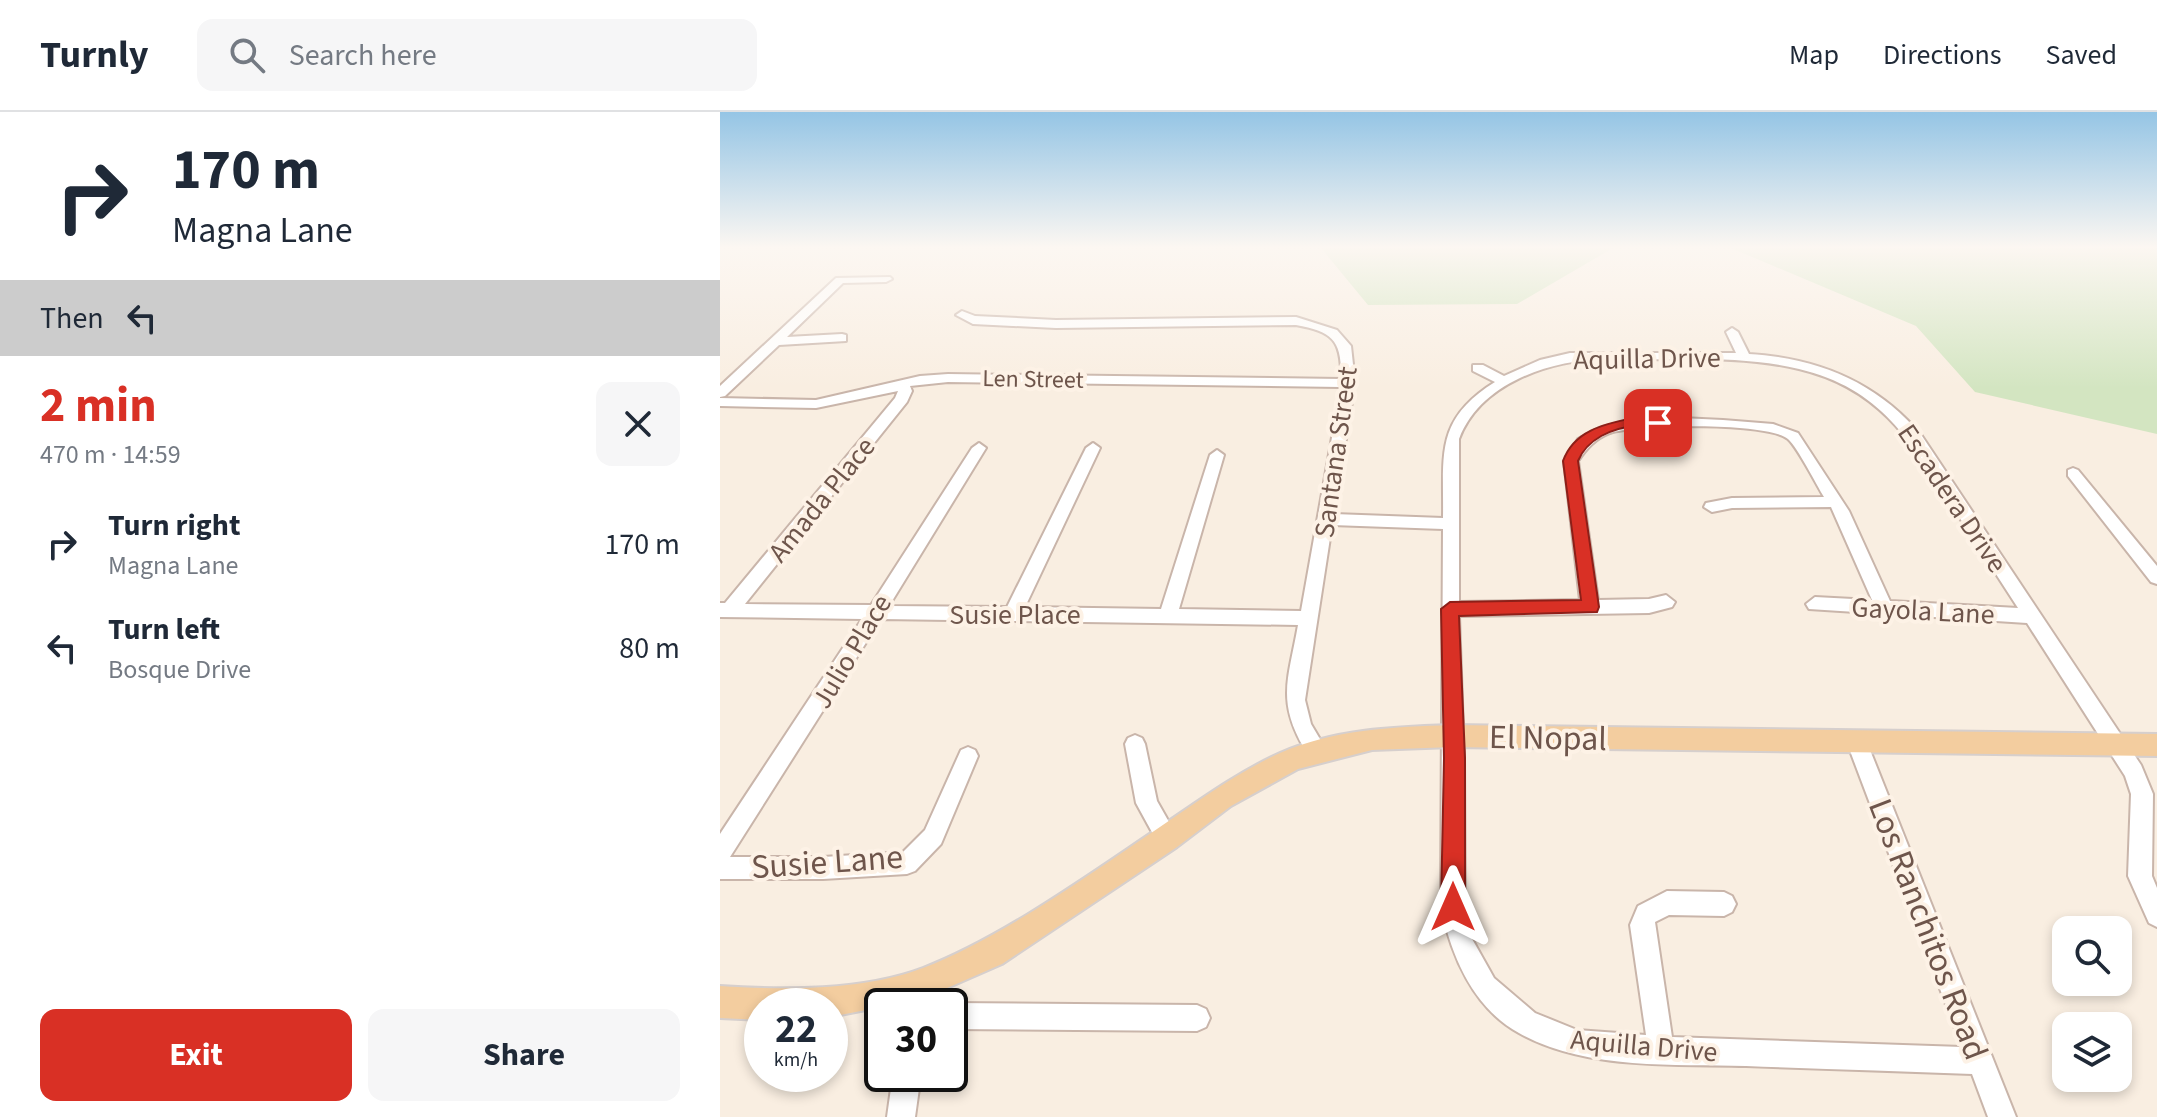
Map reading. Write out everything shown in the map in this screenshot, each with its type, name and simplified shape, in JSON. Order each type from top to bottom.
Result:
[{"type":"main road","name":"El Nopal","points":[[932,988],[991,953],[1249,781],[1317,751],[1372,739],[1452,736],[2157,745]]},
{"type":"main road","name":"El Nopal","points":[[720,1002],[773,1005],[864,999]]},
{"type":"street","points":[[720,393],[824,295]]},
{"type":"street","name":"Santana Street","points":[[962,315],[973,320],[1056,324],[1296,321],[1322,328],[1344,343],[1350,355],[1348,383],[1295,700],[1302,726],[1317,751]]},
{"type":"street","points":[[1732,332],[1744,357]]},
{"type":"street","points":[[776,341],[842,338]]},
{"type":"street","name":"Aquilla Drive","points":[[1744,357],[1574,357],[1546,362],[1505,382],[1470,407],[1456,426],[1452,439],[1450,609],[1453,907],[1460,940],[1474,972],[1511,1013],[1542,1032],[1577,1043],[1661,1050],[1981,1061]]},
{"type":"street","name":"Escadera Drive","points":[[1744,357],[1792,363],[1840,378],[1877,398],[1905,423],[2134,772],[2142,794],[2140,876],[2157,915]]},
{"type":"street","points":[[1840,378],[1855,365]]},
{"type":"street","points":[[1478,368],[1505,382]]},
{"type":"street","name":"Len Street","points":[[720,402],[816,404],[948,378],[1348,383]]},
{"type":"street","name":"Amada Place","points":[[725,610],[902,399],[905,391],[903,385]]},
{"type":"street","points":[[1590,607],[1571,461],[1585,439],[1606,428],[1633,422],[1773,428],[1793,436],[1835,502],[1884,608]]},
{"type":"street","name":"Julio Place","points":[[720,853],[827,693],[979,448]]},
{"type":"street","points":[[1012,615],[1093,448]]},
{"type":"street","points":[[1168,615],[1217,455]]},
{"type":"street","points":[[2073,473],[2157,578]]},
{"type":"street","points":[[1712,507],[1732,503],[1835,502]]},
{"type":"street","points":[[1326,519],[1452,524]]},
{"type":"street","points":[[1450,609],[1649,606],[1666,602]]},
{"type":"street","name":"Gayola Lane","points":[[1815,604],[2031,616]]},
{"type":"street","name":"Susie Place","points":[[725,610],[1310,618]]},
{"type":"street","name":"Los Ranchitos Road","points":[[1856,740],[2002,1117]]},
{"type":"street","points":[[1135,744],[1147,803],[1167,838]]},
{"type":"street","name":"Susie Lane","points":[[720,868],[823,868],[907,863],[933,837],[968,756]]},
{"type":"street","points":[[1661,1050],[1642,925],[1646,914],[1667,903],[1724,904]]},
{"type":"street","points":[[968,1016],[1197,1018]]},
{"type":"street","points":[[901,1117],[904,1092]]},
{"type":"green space","points":[[1360,295],[1533,295],[1517,304],[1368,305]]},
{"type":"green space","points":[[1842,295],[2157,295],[2157,434],[1975,392],[1916,326]]},
{"type":"route","points":[[1453,907],[1454,758],[1450,609],[1590,607],[1571,461],[1573,455],[1585,439],[1606,428],[1633,422],[1658,423]]}]
